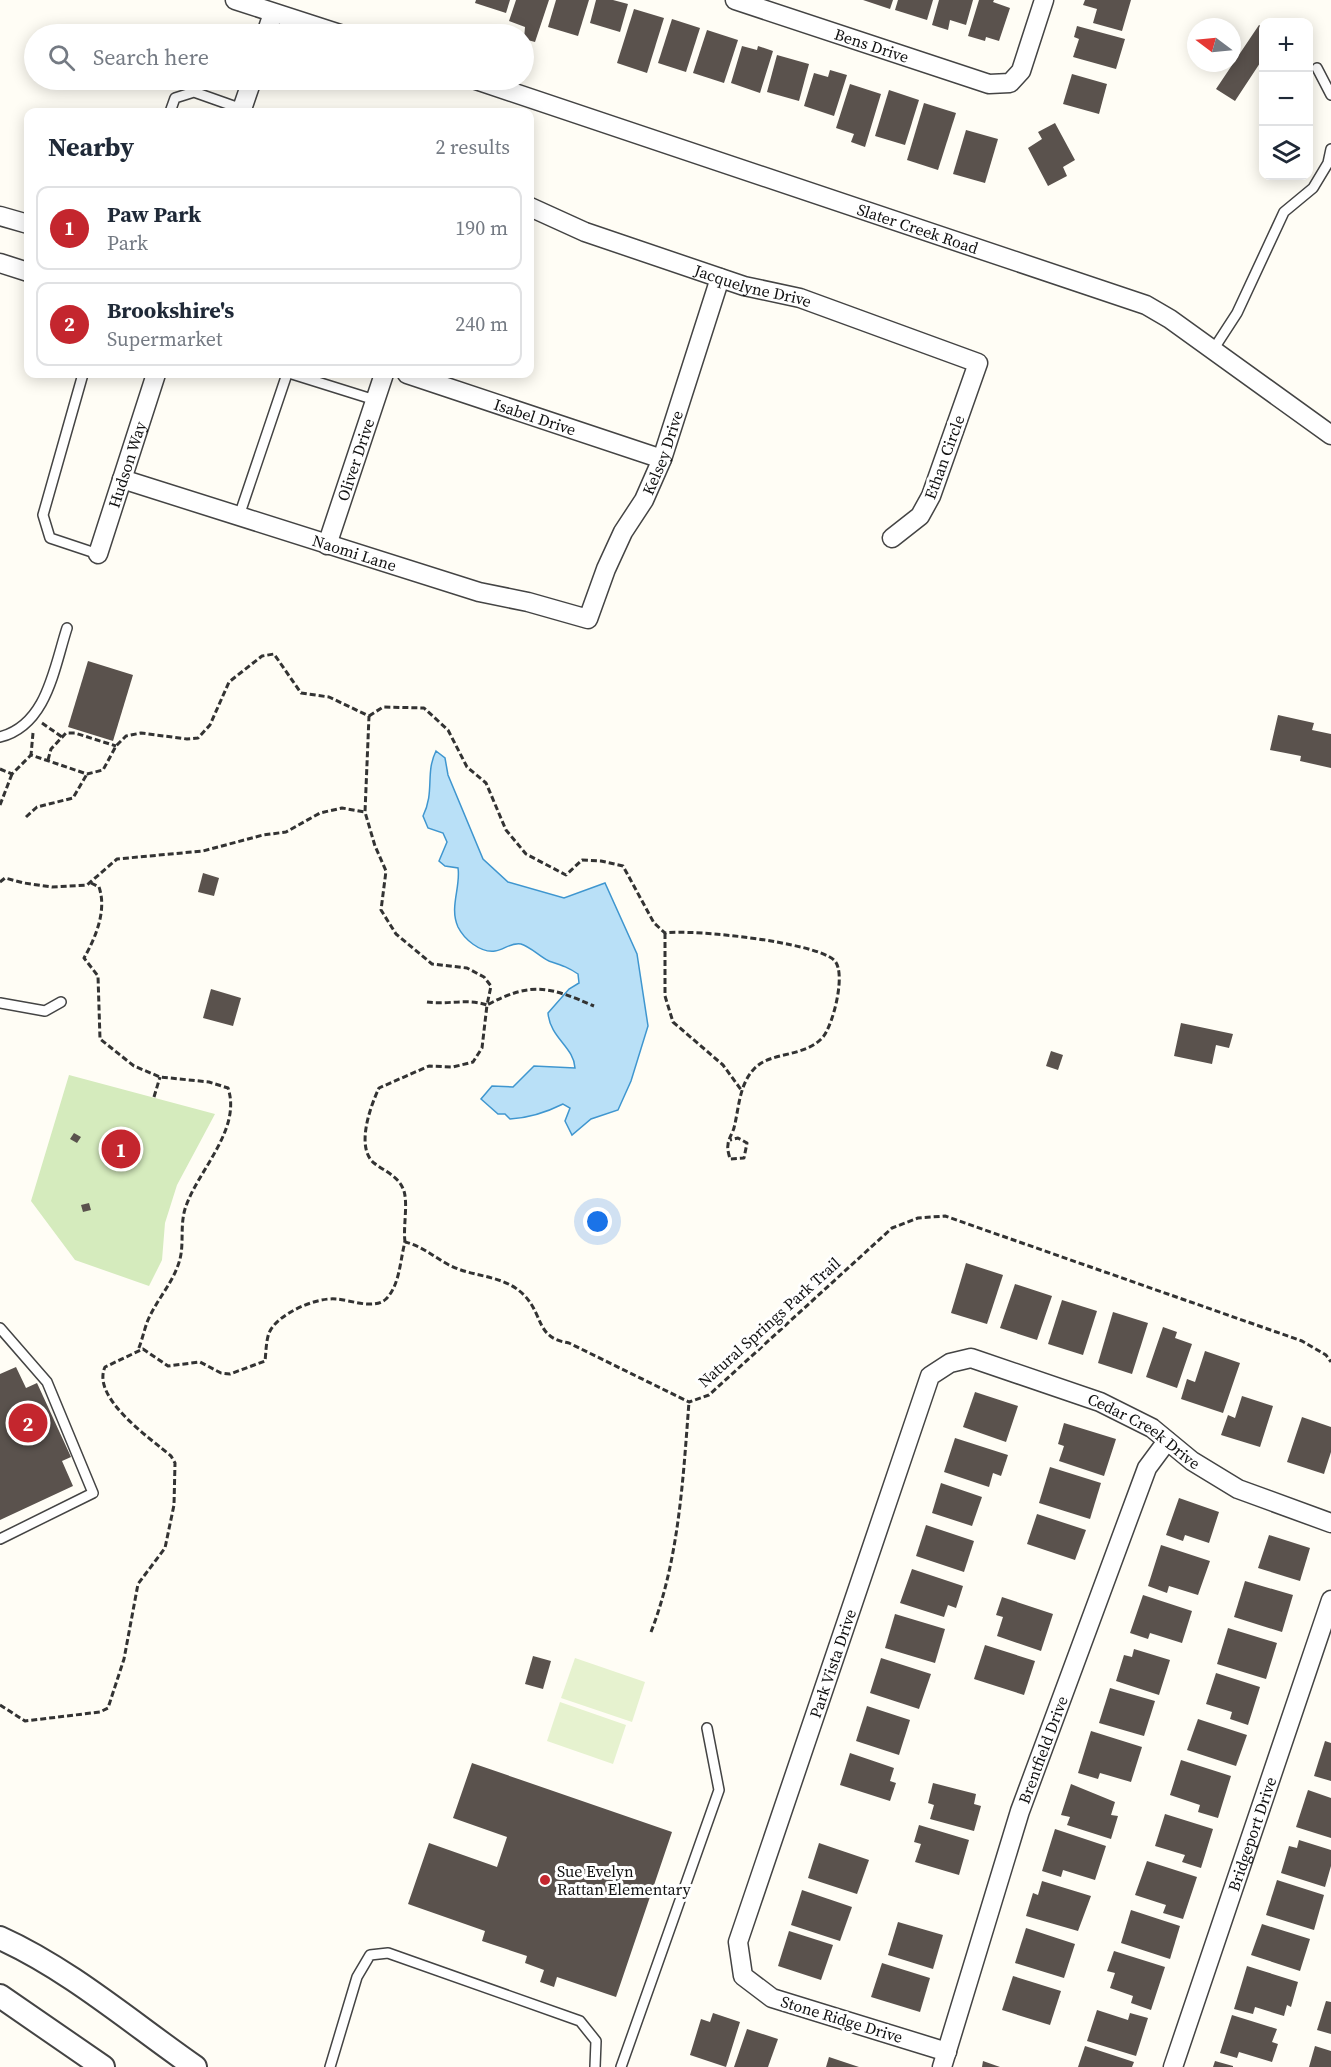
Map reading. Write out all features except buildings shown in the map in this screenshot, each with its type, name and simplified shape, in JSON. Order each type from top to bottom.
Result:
[{"type":"street","points":[[235,0],[308,24]]},
{"type":"street","name":"Bens Drive","points":[[735,0],[989,84],[1010,83],[1021,71],[1044,0]]},
{"type":"street","points":[[269,24],[273,13]]},
{"type":"street","points":[[247,108],[250,90]]},
{"type":"street","name":"Slater Creek Road","points":[[506,90],[1146,304],[1331,435]]},
{"type":"street","name":"Jacquelyne Drive","points":[[534,209],[585,232],[720,278],[800,298],[978,363]]},
{"type":"street","points":[[0,216],[24,223]]},
{"type":"street","points":[[0,263],[24,271]]},
{"type":"street","name":"Kelsey Drive","points":[[588,620],[606,569],[623,532],[644,500],[662,459],[720,278]]},
{"type":"street","name":"Ethan Circle","points":[[892,538],[920,516],[931,496],[978,363]]},
{"type":"street","name":"Hudson Way","points":[[98,554],[155,378]]},
{"type":"street","name":"Oliver Drive","points":[[327,544],[383,378]]},
{"type":"street","name":"Isabel Drive","points":[[418,378],[662,459]]},
{"type":"street","name":"Naomi Lane","points":[[122,479],[479,592],[528,602],[588,620]]},
{"type":"street","name":"Cedar Creek Drive","points":[[950,1362],[971,1358],[1100,1402],[1152,1428],[1192,1461],[1238,1489],[1331,1523]]},
{"type":"street","name":"Park Vista Drive","points":[[743,1976],[738,1942],[930,1377],[950,1362]]},
{"type":"street","name":"Brentfield Drive","points":[[945,2059],[1020,1811],[1147,1468],[1167,1441]]},
{"type":"street","name":"Bridgeport Drive","points":[[1173,2067],[1331,1600]]},
{"type":"street","points":[[0,1938],[23,1948],[63,1974],[195,2067]]},
{"type":"street","name":"Stone Ridge Drive","points":[[743,1976],[772,1998],[945,2059]]},
{"type":"street","points":[[0,1996],[104,2067]]},
{"type":"lane","points":[[1317,68],[1331,95]]},
{"type":"lane","points":[[171,108],[175,98],[194,92],[238,108]]},
{"type":"lane","points":[[1213,350],[1237,313],[1284,213],[1313,188],[1328,163],[1331,149]]},
{"type":"lane","points":[[82,378],[43,515],[51,538],[98,554]]},
{"type":"lane","points":[[239,516],[286,378]]},
{"type":"lane","points":[[305,378],[375,400]]},
{"type":"lane","points":[[0,737],[11,734],[30,720],[41,706],[67,628]]},
{"type":"lane","points":[[0,1003],[45,1011],[61,1002]]},
{"type":"lane","points":[[0,1328],[47,1382],[93,1493],[0,1539]]},
{"type":"lane","points":[[621,2067],[719,1790],[707,1728]]},
{"type":"lane","points":[[330,2067],[357,1977],[370,1955],[388,1953],[580,2021],[596,2041],[595,2067]]},
{"type":"path","points":[[30,755],[87,774],[103,770],[116,746],[126,736],[141,733],[188,740],[198,738],[210,725],[229,681],[262,656],[274,654],[302,693],[329,698],[369,716]]},
{"type":"path","points":[[369,716],[383,707],[424,708],[448,730],[467,767],[486,783],[506,830],[526,854],[566,875],[582,860],[623,866],[654,923],[665,933],[708,933],[807,949],[826,954],[839,966],[834,1015],[823,1037],[810,1049],[755,1067],[742,1091],[727,1146],[730,1159],[744,1158],[747,1143],[738,1138],[730,1140]]},
{"type":"path","points":[[0,1705],[25,1721],[37,1722],[100,1712],[108,1708],[124,1659],[138,1584],[165,1548],[174,1505],[175,1463],[171,1456],[125,1417],[102,1385],[101,1375],[105,1366],[143,1349],[168,1366],[200,1362],[221,1373],[230,1374],[265,1361],[268,1334],[278,1321],[315,1301],[335,1299],[365,1304],[384,1301],[394,1289],[405,1242],[405,1192],[399,1181],[371,1161],[366,1152],[370,1108],[380,1088],[401,1076],[429,1065],[453,1067],[473,1062],[482,1048],[491,986],[484,977],[467,968],[432,964],[411,949],[387,921],[381,910],[386,872],[365,812],[369,716]]},
{"type":"path","points":[[0,805],[12,774],[30,755],[33,731],[30,720],[47,724],[62,737]]},
{"type":"path","points":[[48,760],[51,749],[66,733],[75,733],[116,746]]},
{"type":"path","points":[[0,769],[12,774]]},
{"type":"path","points":[[26,817],[37,807],[73,798],[87,774]]},
{"type":"path","points":[[0,882],[6,878],[52,887],[87,885],[117,860],[203,851],[263,835],[286,832],[320,813],[331,810],[356,809],[365,812]]},
{"type":"path","points":[[91,883],[99,886],[102,896],[94,940],[84,957],[98,976],[100,1039],[119,1056],[160,1077],[228,1088],[232,1100],[228,1123],[184,1211],[181,1258],[148,1321],[137,1351]]},
{"type":"path","points":[[665,933],[665,996],[673,1022],[723,1065],[742,1091]]},
{"type":"path","points":[[427,1002],[443,1004],[476,1001],[487,1005],[501,998],[536,989],[555,990],[594,1006]]},
{"type":"path","points":[[154,1097],[160,1077]]},
{"type":"path","name":"Natural Springs Park Trail","points":[[405,1242],[433,1254],[451,1266],[506,1283],[525,1296],[539,1317],[545,1334],[554,1341],[569,1343],[689,1402],[709,1395],[892,1228],[918,1218],[945,1216],[1302,1341],[1326,1355],[1331,1362]]},
{"type":"path","points":[[651,1632],[668,1576],[686,1464],[689,1402]]},
{"type":"green space","points":[[69,1075],[215,1114],[177,1185],[165,1223],[162,1260],[149,1286],[75,1260],[31,1201]]},
{"type":"green space","points":[[575,1658],[645,1682],[632,1722],[561,1698]]},
{"type":"green space","points":[[560,1702],[626,1725],[613,1764],[547,1741]]},
{"type":"water","points":[[436,751],[445,758],[448,775],[483,859],[508,882],[564,898],[605,883],[637,954],[648,1026],[631,1081],[618,1110],[591,1119],[572,1135],[565,1121],[570,1108],[563,1104],[537,1114],[510,1119],[505,1114],[498,1114],[481,1099],[492,1086],[513,1087],[534,1066],[575,1068],[571,1054],[553,1029],[548,1013],[569,989],[579,983],[578,974],[521,944],[514,944],[495,951],[484,950],[473,944],[461,932],[455,912],[458,868],[445,866],[439,861],[447,842],[443,833],[428,828],[423,816],[429,799],[431,767]]},
{"type":"place","name":"Paw Park","points":[[121,1149]]},
{"type":"place","name":"Brookshire's","points":[[28,1423]]},
{"type":"place","name":"Sue Evelyn Rattan Elementary","points":[[545,1880]]}]
